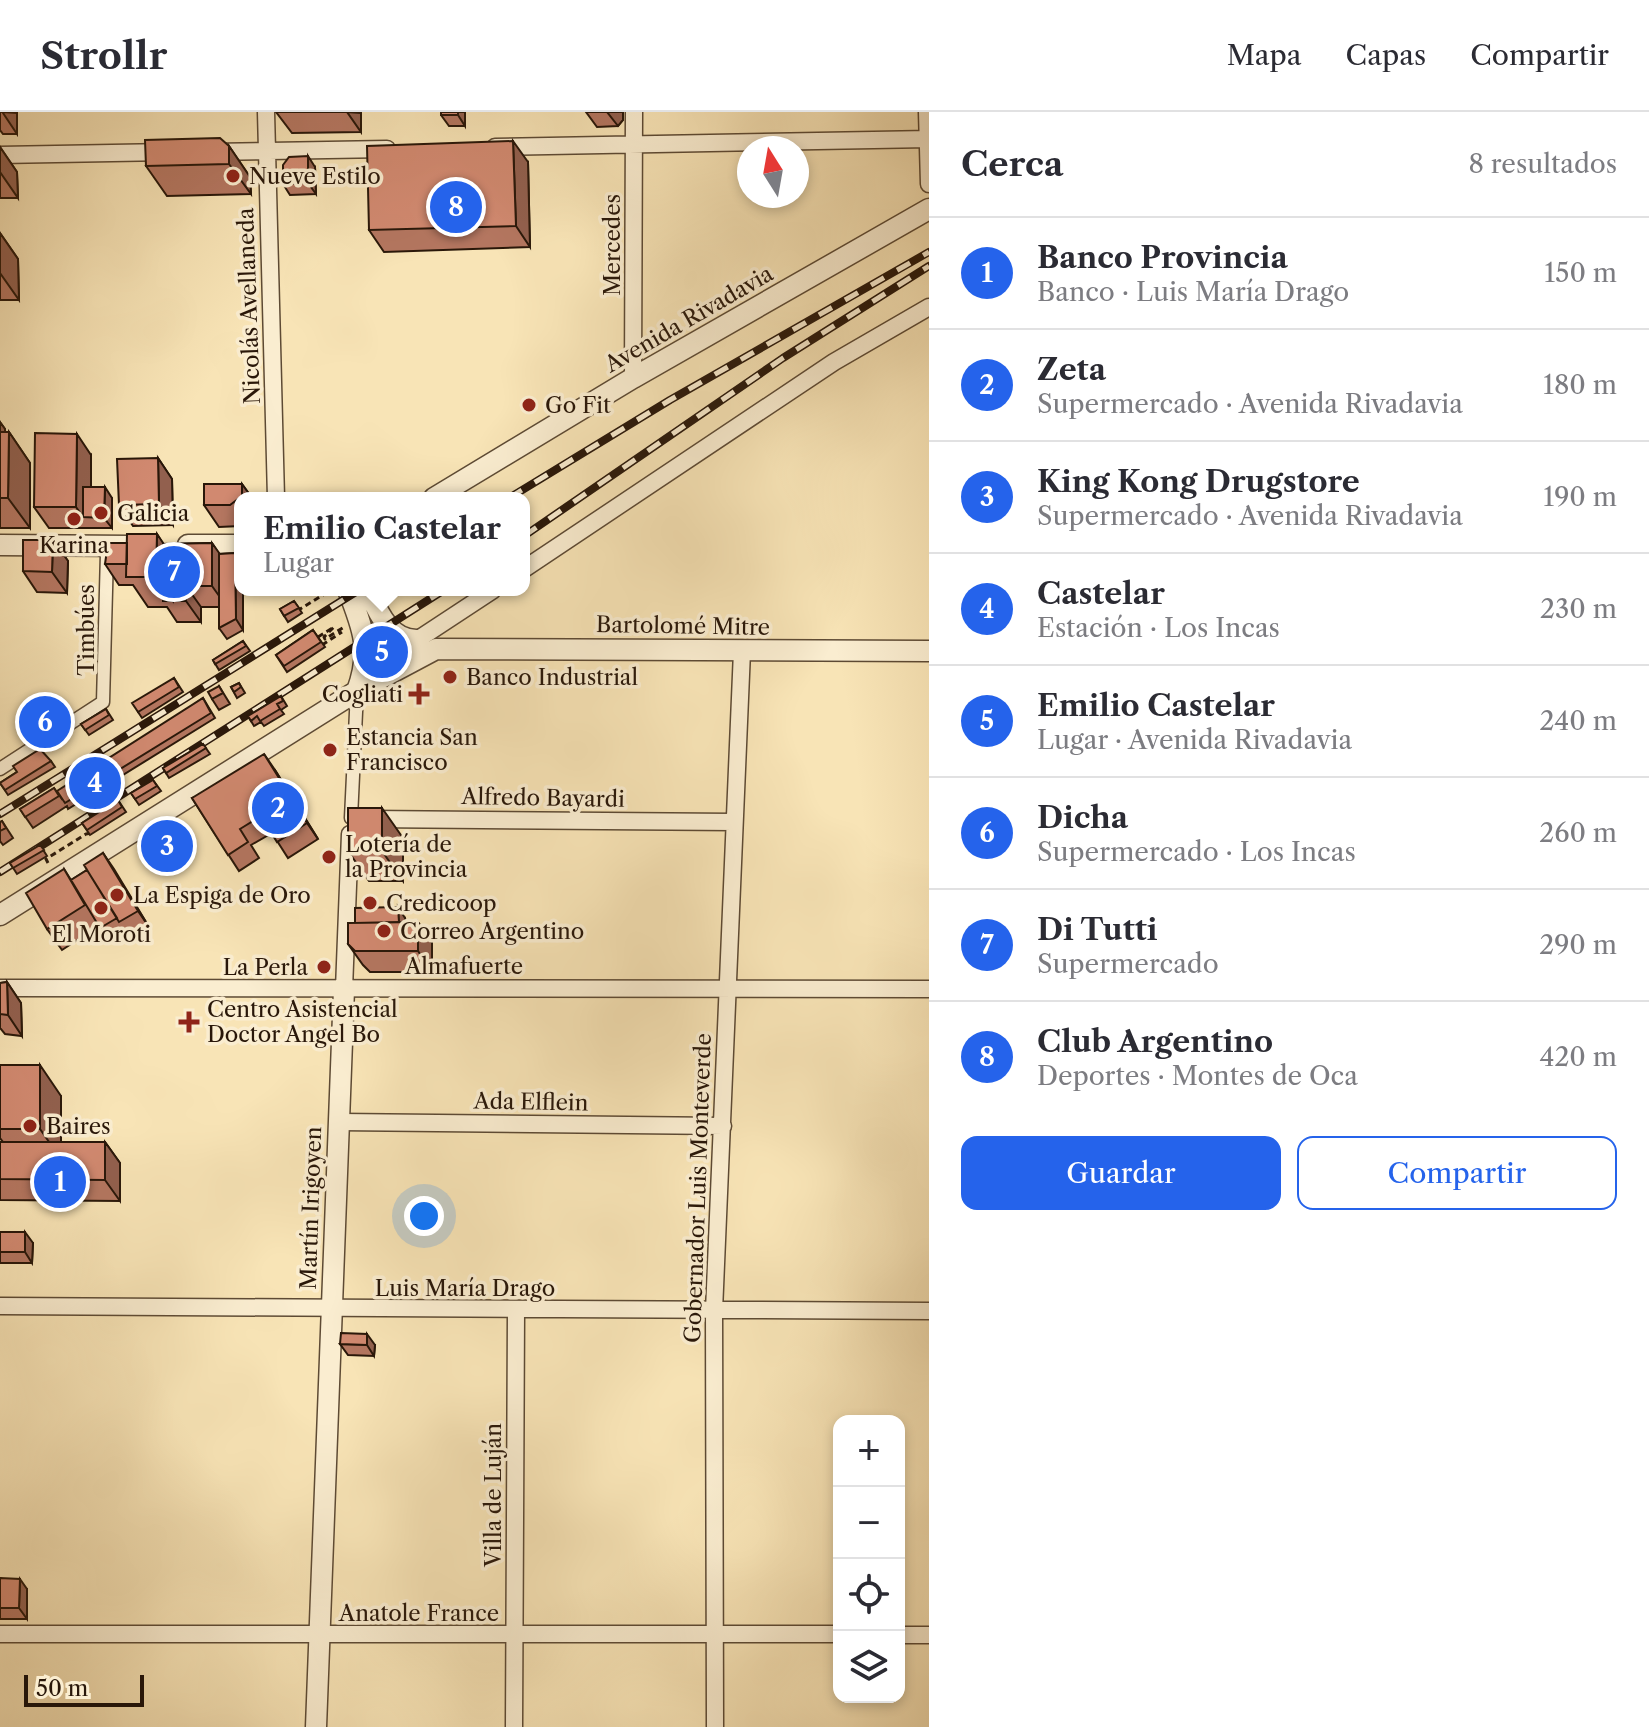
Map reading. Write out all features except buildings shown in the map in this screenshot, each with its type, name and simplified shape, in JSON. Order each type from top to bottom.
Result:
[{"type":"street","name":"Nicolás Avellaneda","points":[[266,112],[276,492]]},
{"type":"street","name":"Mercedes","points":[[633,378],[634,112]]},
{"type":"street","points":[[927,112],[929,184]]},
{"type":"street","points":[[474,147],[928,139]]},
{"type":"street","points":[[0,155],[410,148]]},
{"type":"street","name":"Avenida Rivadavia","points":[[444,492],[633,378],[929,209]]},
{"type":"street","points":[[530,565],[834,362],[929,307]]},
{"type":"street","points":[[0,545],[234,545]]},
{"type":"street","name":"Timbúes","points":[[0,769],[95,709],[106,693],[107,546]]},
{"type":"street","points":[[350,596],[362,625],[366,666],[357,691]]},
{"type":"street","points":[[372,596],[394,632],[427,645]]},
{"type":"street","points":[[0,915],[357,691],[427,645],[486,596]]},
{"type":"street","name":"Bartolomé Mitre","points":[[427,645],[929,651]]},
{"type":"street","name":"Gobernador Luis Monteverde","points":[[715,1727],[714,1311],[742,651]]},
{"type":"street","name":"Martín Irigoyen","points":[[316,1727],[357,691]]},
{"type":"street","name":"Alfredo Bayardi","points":[[351,818],[734,822]]},
{"type":"street","name":"Almafuerte","points":[[0,988],[929,989]]},
{"type":"street","name":"Ada Elflein","points":[[339,1122],[723,1126]]},
{"type":"street","name":"Luis María Drago","points":[[0,1306],[929,1311]]},
{"type":"street","name":"Villa de Luján","points":[[514,1727],[516,1311]]},
{"type":"street","name":"Anatole France","points":[[0,1634],[833,1634]]},
{"type":"street","points":[[905,1635],[929,1635]]},
{"type":"path","points":[[294,613],[321,596]]},
{"type":"path","points":[[312,640],[334,627],[325,639],[345,626],[346,629],[317,648]]},
{"type":"path","points":[[46,859],[95,828]]},
{"type":"railway","points":[[519,492],[670,400],[929,252]]},
{"type":"railway","points":[[530,532],[783,358],[929,266]]},
{"type":"railway","points":[[0,814],[349,596]]},
{"type":"railway","points":[[0,872],[435,596]]},
{"type":"place","name":"Nueve Estilo","points":[[233,176]]},
{"type":"place","name":"Club Argentino","points":[[456,207]]},
{"type":"place","name":"Go Fit","points":[[529,405]]},
{"type":"place","name":"Galicia","points":[[101,513]]},
{"type":"place","name":"Karina","points":[[74,519]]},
{"type":"place","name":"Di Tutti","points":[[174,572]]},
{"type":"place","name":"Emilio Castelar","points":[[382,652]]},
{"type":"place","name":"Banco Industrial","points":[[450,677]]},
{"type":"place","name":"Cogliati","points":[[419,694]]},
{"type":"place","name":"Dicha","points":[[45,722]]},
{"type":"place","name":"Estancia San Francisco","points":[[330,750]]},
{"type":"place","name":"Castelar","points":[[95,783]]},
{"type":"place","name":"Zeta","points":[[278,808]]},
{"type":"place","name":"King Kong Drugstore","points":[[167,846]]},
{"type":"place","name":"Lotería de la Provincia","points":[[329,857]]},
{"type":"place","name":"La Espiga de Oro","points":[[117,895]]},
{"type":"place","name":"Credicoop","points":[[370,903]]},
{"type":"place","name":"El Moroti","points":[[101,908]]},
{"type":"place","name":"Correo Argentino","points":[[384,931]]},
{"type":"place","name":"La Perla","points":[[324,967]]},
{"type":"place","name":"Centro Asistencial Doctor Angel Bo","points":[[189,1022]]},
{"type":"place","name":"Baires","points":[[30,1126]]},
{"type":"place","name":"Banco Provincia","points":[[60,1182]]}]
